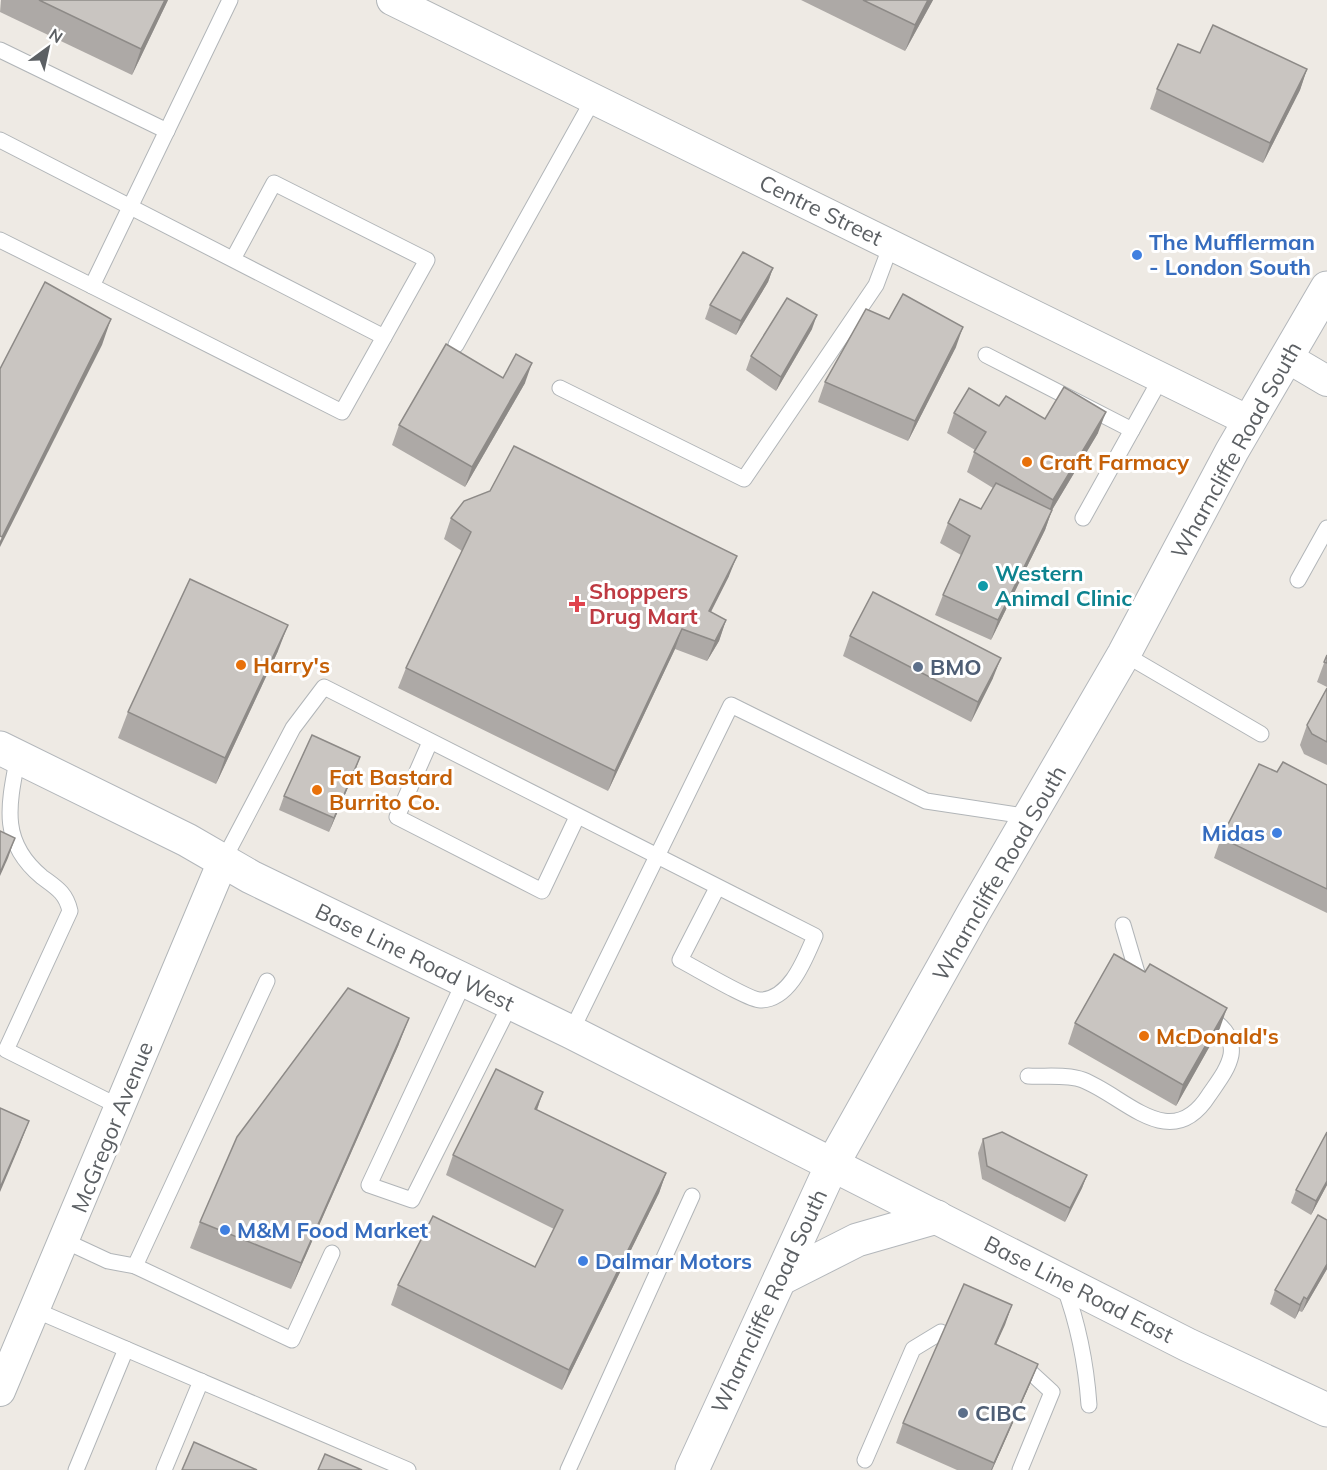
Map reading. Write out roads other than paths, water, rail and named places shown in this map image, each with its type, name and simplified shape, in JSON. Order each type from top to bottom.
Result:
[{"type":"main road","name":"Wharncliffe Road South","points":[[692,1470],[832,1165],[974,912],[1125,654],[1249,421],[1327,288]]},
{"type":"main road","name":"Base Line Road West","points":[[9,752],[464,982],[571,1032],[832,1165]]},
{"type":"main road","name":"Base Line Road East","points":[[832,1165],[1188,1345],[1327,1410]]},
{"type":"main road","points":[[780,1279],[857,1240],[937,1217]]},
{"type":"street","name":"Centre Street","points":[[392,0],[1249,421]]},
{"type":"street","points":[[1288,358],[1327,381]]},
{"type":"street","name":"McGregor Avenue","points":[[0,1391],[223,861]]},
{"type":"lane","points":[[92,286],[230,0]]},
{"type":"lane","points":[[0,50],[167,131]]},
{"type":"lane","points":[[456,345],[594,98]]},
{"type":"lane","points":[[0,140],[384,337]]},
{"type":"lane","points":[[0,240],[342,412],[427,260],[274,183],[233,259]]},
{"type":"lane","points":[[560,388],[744,479],[876,285],[891,245]]},
{"type":"lane","points":[[986,355],[1132,430]]},
{"type":"lane","points":[[1083,518],[1161,378]]},
{"type":"lane","points":[[1298,580],[1327,528]]},
{"type":"lane","points":[[1125,654],[1261,734]]},
{"type":"lane","points":[[223,861],[293,728],[324,687],[815,936],[801,969],[775,997],[758,1000],[680,960],[717,888]]},
{"type":"lane","points":[[571,1032],[731,705],[926,801],[1031,817]]},
{"type":"lane","points":[[429,742],[397,817],[542,891],[577,817]]},
{"type":"lane","points":[[9,752],[7,821],[9,838],[26,865],[66,895],[70,911],[6,1050],[120,1107]]},
{"type":"lane","points":[[1123,925],[1138,976],[1157,987]]},
{"type":"lane","points":[[135,1266],[267,981]]},
{"type":"lane","points":[[464,982],[369,1185],[412,1200],[510,1003]]},
{"type":"lane","points":[[1028,1076],[1081,1079],[1155,1121],[1170,1124],[1201,1107],[1227,1067],[1231,1053],[1222,1025],[1194,1009]]},
{"type":"lane","points":[[567,1470],[692,1196]]},
{"type":"lane","points":[[65,1241],[108,1261],[135,1266],[292,1340],[332,1253]]},
{"type":"lane","points":[[1062,1281],[1078,1322],[1087,1376],[1089,1405]]},
{"type":"lane","points":[[35,1310],[408,1470]]},
{"type":"lane","points":[[865,1460],[913,1349],[941,1332]]},
{"type":"lane","points":[[76,1470],[126,1349]]},
{"type":"lane","points":[[1020,1470],[1052,1392],[1028,1370]]},
{"type":"lane","points":[[164,1470],[201,1381]]},
{"type":"place","name":"The Mufflerman - London South","points":[[1137,255]]},
{"type":"place","name":"Craft Farmacy","points":[[1027,462]]},
{"type":"place","name":"Western Animal Clinic","points":[[983,586]]},
{"type":"place","name":"Shoppers Drug Mart","points":[[577,604]]},
{"type":"place","name":"Harry's","points":[[241,665]]},
{"type":"place","name":"BMO","points":[[918,667]]},
{"type":"place","name":"Fat Bastard Burrito Co.","points":[[317,790]]},
{"type":"place","name":"Midas","points":[[1277,833]]},
{"type":"place","name":"McDonald's","points":[[1144,1036]]},
{"type":"place","name":"M&M Food Market","points":[[225,1230]]},
{"type":"place","name":"Dalmar Motors","points":[[583,1261]]},
{"type":"place","name":"CIBC","points":[[963,1413]]}]
